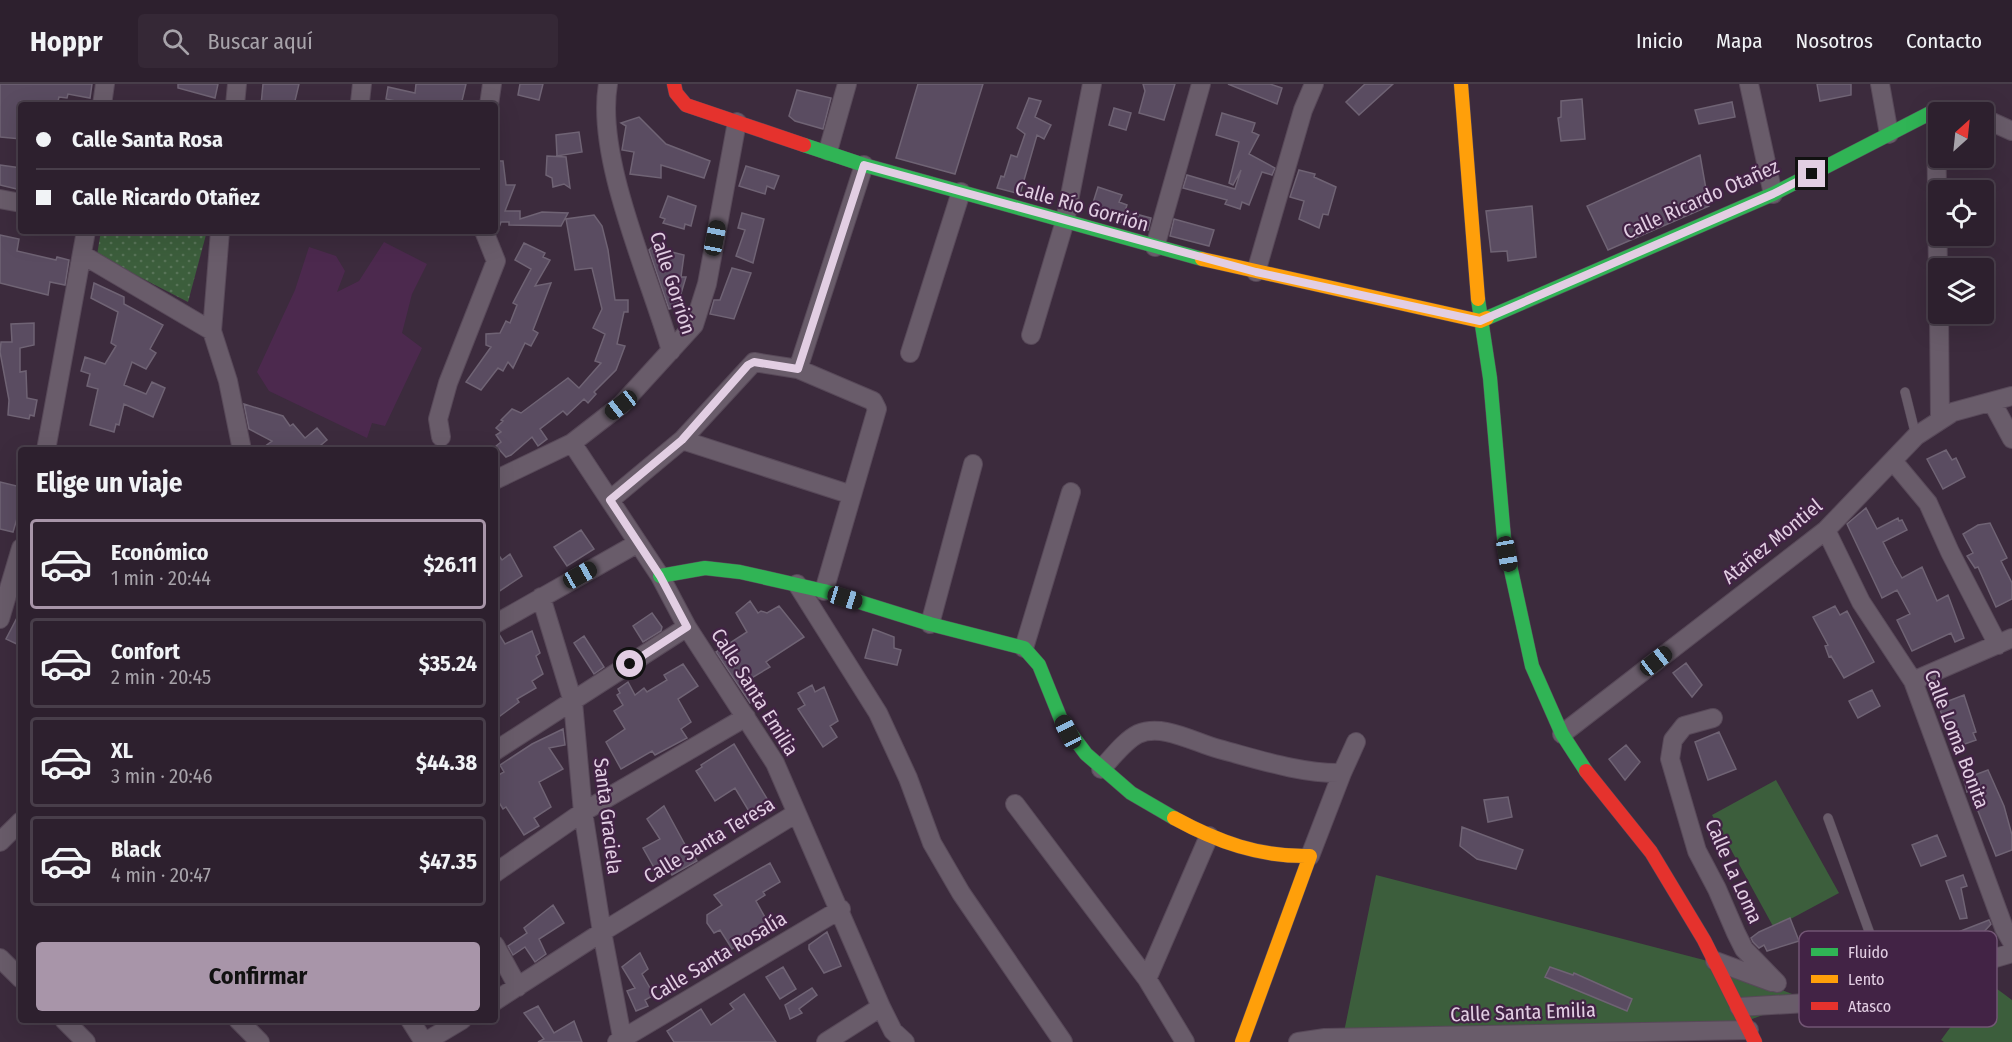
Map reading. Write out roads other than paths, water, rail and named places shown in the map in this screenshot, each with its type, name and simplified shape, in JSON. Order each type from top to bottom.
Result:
[{"type":"street","points":[[102,102],[105,84]]},
{"type":"street","points":[[235,102],[237,84]]},
{"type":"street","points":[[360,102],[363,84]]},
{"type":"street","points":[[489,102],[492,84]]},
{"type":"street","name":"Calle Gorrión","points":[[498,479],[572,443],[621,405],[671,351],[608,149],[605,100],[608,84]]},
{"type":"street","name":"Calle Río Gorrión","points":[[674,84],[681,101],[686,105],[864,165],[1155,247],[1256,272],[1480,321]]},
{"type":"street","points":[[828,151],[847,84]]},
{"type":"street","points":[[1031,335],[1065,221],[1092,84]]},
{"type":"street","points":[[1155,247],[1201,84]]},
{"type":"street","points":[[1256,272],[1303,110],[1314,84]]},
{"type":"street","points":[[1461,84],[1480,321],[1490,378],[1504,538],[1513,588],[1532,666],[1562,734],[1590,778],[1651,852],[1715,961],[1752,1036]]},
{"type":"street","points":[[1749,84],[1773,194]]},
{"type":"street","points":[[1880,84],[1889,134]]},
{"type":"street","name":"Calle Ricardo Otañez","points":[[1480,321],[1773,194],[1928,114]]},
{"type":"street","points":[[671,351],[694,325],[705,292],[737,122]]},
{"type":"street","points":[[1994,123],[2012,131]]},
{"type":"street","points":[[798,369],[864,165]]},
{"type":"street","points":[[1937,168],[1938,258]]},
{"type":"street","points":[[910,352],[961,192]]},
{"type":"street","points":[[0,200],[18,203]]},
{"type":"street","points":[[47,447],[86,234]]},
{"type":"street","points":[[220,234],[212,331],[228,381],[241,447]]},
{"type":"street","points":[[441,437],[438,418],[442,402],[496,261],[485,234]]},
{"type":"street","points":[[83,255],[212,331]]},
{"type":"street","points":[[1938,324],[1940,419]]},
{"type":"street","points":[[610,500],[682,440],[748,365],[754,362],[798,369],[877,404],[824,591]]},
{"type":"street","name":"Atañez Montiel","points":[[1562,734],[1826,530],[1916,436],[1953,412],[2012,396]]},
{"type":"street","points":[[1992,402],[2012,439]]},
{"type":"street","points":[[682,440],[852,495]]},
{"type":"street","name":"Calle Santa Emilia","points":[[572,443],[660,576],[687,627],[775,763],[795,814],[841,909],[893,1031],[905,1042]]},
{"type":"street","points":[[1893,461],[1929,503],[1950,552],[2005,641],[1912,681]]},
{"type":"street","points":[[930,624],[973,464]]},
{"type":"street","points":[[1024,648],[1071,492]]},
{"type":"street","name":"Calle Loma Bonita","points":[[1826,530],[1861,602],[1912,681],[2004,928],[2012,942]]},
{"type":"street","points":[[498,622],[638,543]]},
{"type":"street","points":[[0,619],[18,558]]},
{"type":"street","points":[[660,576],[705,568],[797,584],[930,624],[1024,648],[1036,656],[1054,705],[1068,732],[1101,769],[1138,796],[1209,836],[1270,855],[1310,856]]},
{"type":"street","points":[[797,584],[878,713],[908,778],[932,843],[955,883],[1063,1042]]},
{"type":"street","name":"Santa Graciela","points":[[541,597],[573,702],[583,812],[622,1041]]},
{"type":"street","points":[[498,749],[687,627]]},
{"type":"street","points":[[498,871],[583,812],[746,717]]},
{"type":"street","name":"Calle La Loma","points":[[1713,718],[1684,726],[1673,740],[1670,759],[1697,851],[1744,949],[1777,984]]},
{"type":"street","points":[[1101,769],[1130,739],[1151,731],[1166,732],[1217,749],[1316,772],[1342,773]]},
{"type":"street","points":[[1242,1042],[1310,856],[1356,742]]},
{"type":"street","points":[[1016,804],[1147,979],[1185,1042]]},
{"type":"street","name":"Calle Santa Teresa","points":[[498,999],[602,932],[795,814]]},
{"type":"street","points":[[0,842],[18,824]]},
{"type":"street","points":[[1147,979],[1209,836]]},
{"type":"street","name":"Calle Santa Rosalía","points":[[622,1041],[841,909]]},
{"type":"street","points":[[498,950],[518,987]]},
{"type":"street","points":[[1997,957],[2012,952]]},
{"type":"street","points":[[0,958],[18,976]]},
{"type":"street","points":[[1715,961],[1777,984],[1799,998]]},
{"type":"street","points":[[1739,1006],[1799,1003]]},
{"type":"street","points":[[826,1042],[882,1007]]},
{"type":"street","points":[[67,1023],[86,1042]]},
{"type":"street","points":[[242,1023],[260,1042]]},
{"type":"street","points":[[412,1023],[424,1042],[457,1023]]},
{"type":"street","name":"Calle Santa Emilia","points":[[1309,1041],[1752,1036]]},
{"type":"lane","points":[[1905,392],[1916,436]]},
{"type":"lane","points":[[1828,818],[1869,931]]}]
